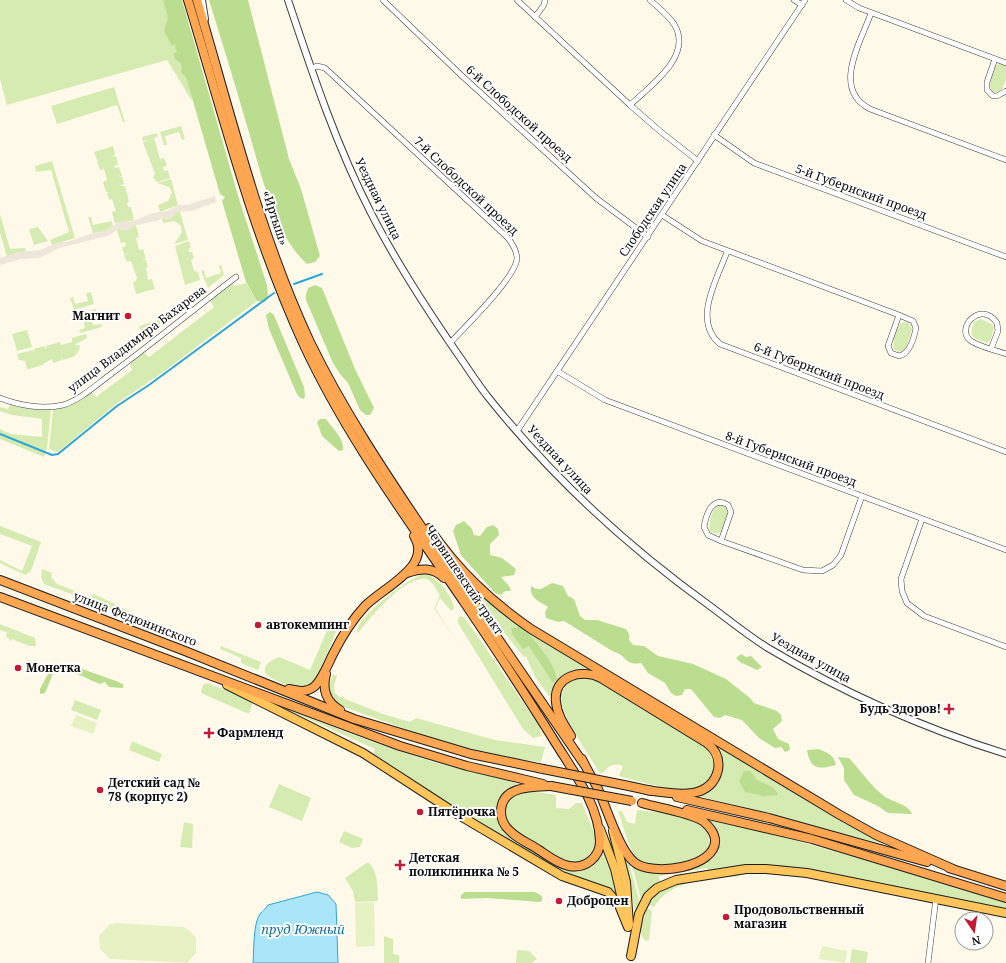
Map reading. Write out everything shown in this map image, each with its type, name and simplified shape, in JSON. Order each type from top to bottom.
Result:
[{"type":"highway","name":"«Иртыш»","points":[[188,0],[269,262],[304,345],[340,414]]},
{"type":"highway","name":"«Иртыш»","points":[[197,0],[265,228],[284,283],[318,359],[359,432]]},
{"type":"highway","points":[[260,682],[298,691],[307,690],[320,680],[347,629],[358,613],[376,596],[413,566],[418,557],[418,544],[368,469],[340,414]]},
{"type":"highway","name":"Червишевский тракт","points":[[340,414],[368,460],[528,698],[567,760],[595,815],[599,835],[599,848],[596,856],[590,862],[580,866],[569,866],[560,863],[511,832],[505,825],[501,816],[502,806],[506,796],[522,788],[551,786]]},
{"type":"highway","points":[[359,432],[385,465],[450,557],[482,592],[504,610],[545,638],[840,815],[876,835],[953,870]]},
{"type":"highway","name":"Червишевский тракт","points":[[359,432],[461,586],[584,764]]},
{"type":"highway","points":[[404,574],[421,569],[434,570],[442,576],[458,593]]},
{"type":"highway","name":"улица Федюнинского","points":[[0,580],[185,651],[260,682]]},
{"type":"highway","points":[[0,597],[350,729],[429,756],[551,786],[689,810],[765,827],[872,857],[1006,898]]},
{"type":"highway","points":[[330,661],[324,682],[327,697],[336,708],[354,719]]},
{"type":"highway","points":[[642,803],[696,818],[707,824],[714,837],[714,846],[710,855],[688,866],[654,869],[641,867],[626,853],[606,807],[575,743],[561,720],[556,703],[556,694],[561,684],[570,676],[579,673],[591,674],[601,678],[707,743],[716,752],[719,760],[717,774],[712,783],[703,790],[687,794],[646,790]]},
{"type":"highway","points":[[260,682],[354,719],[471,754],[543,770],[624,785],[776,820],[1006,886]]},
{"type":"main road","points":[[212,677],[363,753],[457,814],[562,876],[608,892],[619,905],[629,930]]},
{"type":"main road","points":[[606,807],[626,882],[631,959]]},
{"type":"main road","points":[[595,815],[615,869],[629,930]]},
{"type":"main road","points":[[631,959],[637,920],[643,903],[656,888],[676,880],[746,869],[780,870],[936,898],[1006,913]]},
{"type":"street","points":[[202,0],[207,35]]},
{"type":"street","points":[[283,0],[293,14]]},
{"type":"street","name":"Уездная улица","points":[[288,0],[338,140],[371,212],[410,282],[487,397],[542,459],[600,517],[663,571],[765,646],[822,678],[884,708],[951,736],[1006,754]]},
{"type":"street","name":"6-й Слободской проезд","points":[[382,0],[461,75],[596,198],[648,237]]},
{"type":"street","points":[[518,0],[630,105],[698,161]]},
{"type":"street","points":[[535,17],[544,6],[545,0]]},
{"type":"street","points":[[630,105],[671,64],[679,45],[675,25],[650,0]]},
{"type":"street","points":[[794,0],[802,5]]},
{"type":"street","name":"Слободская улица","points":[[517,430],[648,237],[714,135],[805,0]]},
{"type":"street","points":[[846,0],[871,13],[1006,63]]},
{"type":"street","points":[[871,13],[850,73],[850,86],[859,102],[870,109],[1006,160]]},
{"type":"street","points":[[995,59],[987,82],[987,90],[993,96],[997,96],[1006,91]]},
{"type":"street","name":"7-й Слободской проезд","points":[[312,68],[317,66],[325,68],[507,236],[513,245],[517,257],[511,274],[450,343]]},
{"type":"street","name":"5-й Губернский проезд","points":[[714,135],[754,163],[1006,257]]},
{"type":"street","points":[[662,215],[702,241],[727,252],[899,315],[912,321],[916,328],[909,349],[907,353],[899,356],[892,353],[888,346],[899,315]]},
{"type":"street","name":"6-й Губернский проезд","points":[[727,252],[706,312],[708,329],[714,339],[720,344],[1006,452]]},
{"type":"street","name":"улица Владимира Бахарева","points":[[0,398],[32,406],[63,405],[121,366],[236,277]]},
{"type":"street","points":[[991,349],[998,331],[998,323],[992,317],[975,314],[967,327],[967,336],[973,342],[991,349],[1006,354]]},
{"type":"street","name":"8-й Губернский проезд","points":[[557,371],[605,400],[862,496],[841,555],[833,565],[822,571],[803,570],[721,541],[708,535],[704,527],[712,505],[720,502],[728,505],[731,512],[721,541]]},
{"type":"street","points":[[862,496],[1006,550]]},
{"type":"street","points":[[922,519],[901,579],[902,592],[907,603],[924,616],[1006,647]]},
{"type":"street","points":[[928,963],[936,898]]},
{"type":"green space","points":[[0,0],[180,0],[192,101],[167,60],[7,105],[0,79]]},
{"type":"green space","points":[[163,0],[182,0],[239,199],[267,285],[268,298],[265,302],[257,301],[246,282],[222,201],[225,197],[220,194],[186,77],[181,73],[182,67],[180,62],[175,60],[174,53],[177,52],[175,44],[172,46],[164,31],[168,18]]},
{"type":"green space","points":[[209,0],[248,0],[289,159],[301,189],[320,256],[315,262],[307,264],[295,251],[276,218],[263,181]]},
{"type":"green space","points":[[1000,63],[1006,65],[1006,79],[1001,92],[993,93],[989,86],[995,67]]},
{"type":"green space","points":[[114,87],[125,122],[123,122],[117,105],[57,124],[51,106]]},
{"type":"green space","points":[[181,126],[185,139],[182,140],[179,132],[165,136],[167,145],[164,145],[160,132]]},
{"type":"green space","points":[[157,133],[158,136],[154,138],[160,159],[164,158],[167,166],[163,167],[164,171],[168,170],[170,178],[157,182],[153,177],[155,174],[143,142],[150,139],[143,141],[142,137]]},
{"type":"green space","points":[[113,146],[115,154],[112,157],[116,156],[118,165],[114,166],[115,168],[119,167],[122,176],[118,177],[122,177],[124,184],[120,186],[125,186],[129,202],[127,203],[128,207],[131,207],[134,220],[115,224],[112,212],[116,211],[112,199],[109,200],[107,193],[110,192],[106,192],[103,182],[107,180],[104,169],[100,170],[97,161],[101,159],[97,160],[94,152]]},
{"type":"green space","points":[[52,161],[75,238],[52,245],[50,240],[69,232],[51,170],[36,172],[35,166]]},
{"type":"green space","points":[[171,179],[178,205],[160,212],[158,205],[168,201],[172,192],[169,187],[157,183]]},
{"type":"green space","points":[[177,212],[180,212],[188,240],[174,244],[182,232],[181,226],[175,221],[163,223],[162,218],[170,219]]},
{"type":"green space","points":[[0,214],[10,249],[25,248],[26,252],[19,252],[7,257],[0,233]]},
{"type":"green space","points":[[88,217],[91,217],[93,225],[112,221],[113,226],[105,231],[93,233]]},
{"type":"green space","points":[[136,225],[139,237],[136,238],[139,250],[143,249],[146,259],[142,260],[146,260],[148,267],[146,268],[148,280],[152,279],[155,289],[136,294],[133,282],[136,281],[137,278],[131,261],[127,262],[124,255],[128,253],[124,254],[122,247],[126,246],[125,242],[121,243],[117,230],[119,228],[127,230]]},
{"type":"green space","points":[[38,227],[48,241],[34,245],[29,229]]},
{"type":"green space","points":[[189,241],[191,248],[188,249],[189,252],[192,252],[194,258],[191,260],[194,271],[198,272],[200,280],[185,285],[175,246]]},
{"type":"green space","points":[[219,265],[221,265],[224,275],[208,288],[201,271],[204,270],[206,278],[221,273]]},
{"type":"green space","points":[[246,283],[257,301],[166,370],[116,404],[58,452],[49,449],[53,410],[75,403],[92,392],[96,397],[132,370],[130,362],[143,352],[149,357],[214,307],[211,300],[232,284],[235,286]]},
{"type":"green space","points":[[315,285],[322,288],[355,369],[374,408],[370,415],[366,415],[360,410],[348,383],[333,363],[306,300],[308,288]]},
{"type":"green space","points":[[91,292],[94,304],[74,310],[70,298],[73,297],[75,304],[88,301],[86,293]]},
{"type":"green space","points":[[96,309],[96,312],[90,314],[93,325],[101,324],[102,327],[80,333],[79,330],[85,328],[82,313]]},
{"type":"green space","points":[[270,312],[276,320],[304,387],[304,399],[299,397],[296,392],[269,329],[266,315]]},
{"type":"green space","points":[[172,316],[157,329],[142,333],[139,326]]},
{"type":"green space","points":[[981,319],[992,324],[994,328],[990,341],[987,343],[973,337],[972,334],[974,322]]},
{"type":"green space","points":[[903,322],[908,322],[912,329],[906,348],[902,352],[894,350],[894,343],[895,334],[898,327]]},
{"type":"green space","points":[[27,330],[32,347],[17,351],[12,334]]},
{"type":"green space","points":[[86,334],[87,338],[74,345],[79,345],[80,347],[77,355],[75,351],[75,356],[63,360],[61,355],[62,360],[53,363],[52,359],[43,365],[29,369],[27,369],[25,361],[19,360],[17,354],[33,350],[34,353],[34,349],[44,346],[46,349],[46,346],[60,342],[61,345],[72,342],[72,338]]},
{"type":"green space","points":[[10,405],[31,409],[51,410],[47,448],[44,457],[0,439],[0,429],[11,434],[42,437],[42,419],[12,415],[0,411],[0,407],[8,409]]},
{"type":"green space","points":[[320,419],[326,419],[338,434],[342,442],[343,450],[339,451],[322,436],[317,422]]},
{"type":"green space","points":[[719,504],[726,506],[727,517],[718,534],[710,532],[710,525],[711,516],[714,509]]},
{"type":"green space","points":[[464,521],[472,529],[474,535],[480,536],[487,527],[493,525],[498,529],[499,535],[490,544],[490,555],[502,558],[516,569],[514,575],[501,577],[509,586],[511,591],[505,591],[501,595],[495,593],[461,555],[453,531],[456,525]]},
{"type":"green space","points":[[0,526],[41,542],[31,571],[25,575],[0,563],[0,560],[22,571],[32,546],[0,534]]},
{"type":"green space","points":[[42,569],[52,573],[51,577],[57,584],[90,597],[94,594],[129,611],[127,615],[44,584],[41,577]]},
{"type":"green space","points":[[424,574],[429,575],[439,582],[444,587],[451,599],[454,609],[451,611],[440,598],[435,608],[461,649],[434,608],[440,595],[432,583],[426,579],[417,580],[398,591],[388,599],[358,633],[357,632],[359,625],[365,617],[385,598],[407,582]]},
{"type":"green space","points":[[552,583],[563,586],[568,596],[574,599],[580,616],[585,620],[597,620],[626,629],[629,634],[629,640],[633,645],[644,646],[658,656],[693,664],[726,679],[754,703],[777,711],[781,715],[782,721],[773,729],[778,739],[789,744],[790,750],[785,752],[781,747],[775,748],[759,738],[742,720],[725,715],[720,718],[714,717],[691,689],[685,689],[682,695],[676,696],[671,693],[665,683],[648,673],[641,663],[635,664],[628,662],[618,653],[564,621],[558,622],[546,618],[545,612],[548,607],[533,596],[531,586],[536,589],[541,589]]},
{"type":"green space","points":[[479,594],[497,608],[593,669],[586,668],[572,670],[566,673],[557,682],[551,696],[549,696],[535,677],[526,656],[524,657],[498,625]]},
{"type":"green space","points":[[460,616],[465,618],[540,727],[541,736],[533,738],[523,729],[458,623],[458,618]]},
{"type":"green space","points":[[332,619],[339,622],[339,625],[315,682],[309,685],[296,687],[289,686],[277,681],[265,673],[265,667],[271,661],[279,657],[310,670]]},
{"type":"green space","points":[[0,624],[35,638],[36,646],[29,646],[12,639],[11,641],[6,636],[7,632],[0,630]]},
{"type":"green space","points":[[523,627],[543,651],[552,665],[557,679],[553,683],[529,646],[523,649],[512,634],[511,628]]},
{"type":"green space","points":[[221,646],[261,662],[259,669],[257,670],[241,663],[241,658],[220,649]]},
{"type":"green space","points":[[741,654],[746,657],[751,656],[762,667],[757,670],[740,662],[736,658]]},
{"type":"green space","points":[[51,664],[71,665],[116,681],[123,684],[123,688],[109,687],[105,682],[100,684],[56,667],[45,693],[40,694],[40,689],[49,672],[48,669]]},
{"type":"green space","points":[[333,674],[337,676],[334,685],[335,693],[340,697],[383,714],[410,722],[416,718],[495,740],[545,747],[541,762],[466,747],[344,707],[335,701],[331,694],[330,684]]},
{"type":"green space","points":[[579,677],[595,679],[701,742],[710,751],[715,761],[714,770],[705,785],[699,789],[688,791],[658,786],[619,776],[623,766],[620,765],[612,765],[603,773],[599,772],[571,726],[561,700],[562,692],[566,686]]},
{"type":"green space","points":[[207,683],[253,701],[249,714],[203,694],[201,692],[203,685]]},
{"type":"green space","points":[[75,700],[101,710],[97,720],[71,710]]},
{"type":"green space","points":[[273,703],[350,734],[410,754],[441,764],[521,785],[504,793],[499,822],[568,870],[581,869],[592,864],[599,856],[603,844],[618,897],[606,888],[560,871],[512,843],[373,753],[375,749]]},
{"type":"green space","points":[[76,715],[97,723],[93,734],[71,726]]},
{"type":"green space","points":[[132,741],[162,754],[159,762],[129,750]]},
{"type":"green space","points":[[713,742],[895,847],[698,796],[712,786],[720,772],[722,764],[721,757]]},
{"type":"green space","points":[[819,749],[828,753],[836,765],[820,767],[813,764],[810,761],[807,750]]},
{"type":"green space","points":[[838,757],[849,758],[879,792],[903,805],[910,810],[912,814],[888,813],[878,806],[854,795],[844,780],[844,768]]},
{"type":"green space","points":[[744,771],[750,771],[756,779],[772,787],[778,795],[763,796],[745,792],[739,781]]},
{"type":"green space","points":[[279,784],[311,798],[302,821],[269,807]]},
{"type":"green space","points":[[530,791],[556,795],[556,808],[569,809],[576,803],[582,803],[597,840],[595,851],[583,863],[565,863],[510,827],[505,813],[507,802],[516,795]]},
{"type":"green space","points":[[637,810],[673,815],[686,818],[697,823],[705,829],[709,839],[708,851],[694,859],[663,866],[653,866],[638,860],[626,837],[618,811],[622,811],[627,822],[635,824]]},
{"type":"green space","points":[[710,820],[785,838],[896,869],[1006,903],[1006,910],[806,869],[749,864],[708,870],[707,868],[659,876],[660,882],[641,900],[632,865],[642,871],[658,873],[685,870],[702,865],[715,855],[719,848],[719,840],[715,828]]},
{"type":"green space","points":[[184,822],[193,824],[192,848],[180,847]]},
{"type":"green space","points":[[344,831],[363,839],[360,847],[352,848],[339,842]]},
{"type":"green space","points":[[623,854],[629,863],[640,903],[636,915]]},
{"type":"green space","points":[[368,862],[372,866],[376,875],[378,901],[355,902],[353,891],[345,878]]},
{"type":"green space","points":[[737,874],[740,876],[692,882],[671,890],[654,907],[647,904],[654,894],[671,884]]},
{"type":"green space","points":[[465,892],[535,892],[542,896],[542,901],[487,898],[461,899],[461,895]]},
{"type":"green space","points":[[374,902],[375,946],[356,947],[355,903]]},
{"type":"green space","points":[[645,907],[652,911],[649,940],[646,941],[643,938],[641,930]]},
{"type":"green space","points":[[117,923],[184,927],[196,938],[196,953],[187,963],[110,959],[100,949],[99,936],[110,924]]},
{"type":"green space","points":[[384,936],[393,939],[393,954],[399,955],[399,963],[384,963]]},
{"type":"green space","points":[[822,946],[847,951],[845,963],[819,959]]},
{"type":"green space","points":[[852,949],[868,952],[866,963],[850,963]]},
{"type":"green space","points":[[517,950],[529,951],[537,959],[532,963],[516,963]]},
{"type":"shaded area","points":[[215,196],[216,202],[192,211],[177,212],[170,219],[162,218],[157,221],[136,225],[127,231],[119,229],[107,236],[59,248],[39,258],[21,259],[0,265],[0,258],[19,252],[40,250],[59,242],[67,242],[93,233],[105,231],[119,222],[130,222],[153,213],[167,211],[178,205],[187,205]]},
{"type":"water","name":"пруд Южный","points":[[317,892],[328,895],[336,904],[338,963],[253,963],[256,924],[261,913],[268,905]]},
{"type":"waterway","points":[[294,284],[322,274]]},
{"type":"waterway","points":[[0,434],[52,455],[58,454],[117,406],[149,385],[274,293]]},
{"type":"place","name":"Магнит","points":[[128,316]]},
{"type":"place","name":"автокемпинг","points":[[258,625]]},
{"type":"place","name":"Монетка","points":[[18,668]]},
{"type":"place","name":"Будь Здоров!","points":[[949,709]]},
{"type":"place","name":"Фармленд","points":[[209,733]]},
{"type":"place","name":"Детский сад № 78 (корпус 2)","points":[[100,790]]},
{"type":"place","name":"Пятёрочка","points":[[420,812]]},
{"type":"place","name":"Детская поликлиника № 5","points":[[400,865]]},
{"type":"place","name":"Доброцен","points":[[559,901]]},
{"type":"place","name":"Продовольственный магазин","points":[[726,917]]}]
